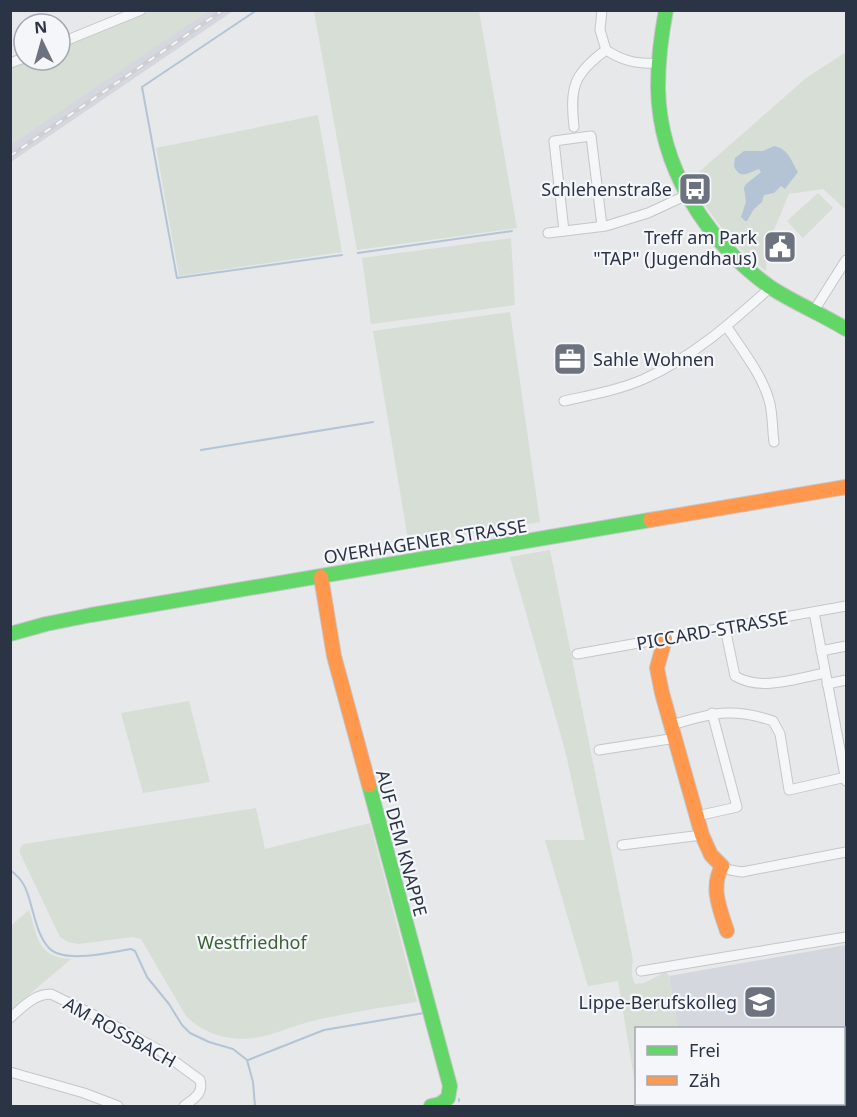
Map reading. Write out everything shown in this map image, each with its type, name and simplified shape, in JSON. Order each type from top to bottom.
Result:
[{"type":"street","points":[[72,38],[141,10]]},
{"type":"street","points":[[603,10],[600,30],[606,50],[622,60],[640,64],[657,63]]},
{"type":"street","points":[[666,10],[657,63],[657,94],[665,140],[687,195],[709,227],[731,253],[771,287],[815,309],[846,329]]},
{"type":"street","points":[[574,127],[571,101],[576,80],[589,62],[606,50]]},
{"type":"street","points":[[564,231],[554,141],[583,137],[591,136],[602,226]]},
{"type":"street","points":[[548,233],[602,226],[648,213],[687,195]]},
{"type":"street","points":[[815,309],[846,260]]},
{"type":"street","points":[[564,401],[622,387],[643,379],[696,349],[727,327],[771,287]]},
{"type":"street","points":[[727,327],[765,388],[770,402],[774,442]]},
{"type":"street","name":"OVERHAGENER STRASSE","points":[[10,634],[91,615],[846,487]]},
{"type":"street","name":"AUF DEM KNAPPE","points":[[321,577],[334,656],[450,1086],[445,1102],[431,1107]]},
{"type":"street","name":"PICCARD-STRASSE","points":[[577,654],[846,606]]},
{"type":"street","points":[[599,750],[674,732],[712,713],[728,712],[757,716],[772,721],[780,734],[789,790],[846,778],[814,612]]},
{"type":"street","points":[[725,628],[735,676],[742,681],[776,682],[825,674]]},
{"type":"street","points":[[665,639],[657,668],[662,693],[702,835],[711,855],[722,866],[742,872],[846,852]]},
{"type":"street","points":[[821,651],[846,646]]},
{"type":"street","points":[[827,684],[846,680]]},
{"type":"street","points":[[697,816],[737,807],[712,713]]},
{"type":"street","points":[[622,845],[702,835]]},
{"type":"street","points":[[722,866],[718,872],[715,887],[727,931]]},
{"type":"street","points":[[641,971],[846,937]]},
{"type":"street","name":"AM ROSSBACH","points":[[10,1018],[34,998],[42,994],[51,994],[104,1020],[159,1050],[200,1080],[199,1094],[184,1107]]},
{"type":"street","points":[[10,1072],[84,1093],[118,1107]]},
{"type":"shaded area","points":[[208,11],[233,11],[11,162],[10,145]]},
{"type":"shaded area","name":"Lippe-Berufskolleg","points":[[846,945],[846,1106],[693,1106],[845,1105],[845,1027],[678,1027],[669,976]]},
{"type":"green space","points":[[151,11],[208,11],[11,145],[10,68],[12,67],[12,72],[72,72],[72,43]]},
{"type":"green space","points":[[314,11],[479,11],[517,228],[357,250]]},
{"type":"green space","points":[[846,52],[846,210],[823,189],[789,194],[767,246],[766,271],[723,230],[690,180],[806,78]]},
{"type":"green space","points":[[318,115],[342,252],[179,276],[156,148]]},
{"type":"green space","points":[[818,193],[833,208],[803,238],[787,221]]},
{"type":"green space","points":[[511,238],[515,305],[371,324],[362,258]]},
{"type":"green space","points":[[510,312],[540,522],[409,545],[373,331]]},
{"type":"green space","points":[[550,550],[633,960],[633,978],[635,984],[644,983],[666,972],[669,976],[678,1027],[635,1027],[635,1084],[618,981],[588,986],[545,840],[585,840],[565,750],[510,557]]},
{"type":"green space","points":[[189,701],[210,782],[143,793],[121,713]]},
{"type":"green space","name":"Westfriedhof","points":[[256,808],[265,849],[370,823],[417,1002],[307,1022],[258,1037],[245,1039],[217,1035],[204,1030],[186,1016],[141,939],[133,937],[78,944],[60,937],[20,853],[20,848],[24,844]]},
{"type":"green space","points":[[29,910],[37,937],[45,950],[51,954],[71,959],[11,1010],[11,926]]},
{"type":"water","points":[[774,146],[786,153],[798,172],[785,189],[781,186],[774,193],[764,195],[762,202],[745,221],[741,217],[746,202],[744,188],[761,172],[759,169],[745,174],[739,173],[734,166],[735,158],[744,151],[763,151]]},
{"type":"waterway","points":[[257,10],[142,87],[177,278],[342,255]]},
{"type":"waterway","points":[[358,253],[512,231]]},
{"type":"waterway","points":[[201,450],[373,422]]},
{"type":"waterway","points":[[10,870],[24,886],[40,934],[49,948],[56,953],[76,956],[131,949],[135,951],[147,977],[190,1033],[209,1042],[233,1049],[247,1060],[253,1082],[255,1106]]},
{"type":"waterway","points":[[248,1060],[324,1030],[424,1013]]},
{"type":"railway","points":[[10,156],[223,10]]},
{"type":"traffic: fast","points":[[666,10],[659,68],[660,117],[667,146],[690,200],[726,248],[747,268],[779,293],[846,329]]},
{"type":"traffic: fast","points":[[10,634],[91,615],[650,520]]},
{"type":"traffic: fast","points":[[369,785],[450,1086],[448,1098],[440,1104],[431,1106]]},
{"type":"traffic: slow","points":[[650,520],[846,487]]},
{"type":"traffic: slow","points":[[321,577],[334,656],[369,785]]},
{"type":"traffic: slow","points":[[665,639],[657,668],[662,693],[702,835],[711,855],[722,866],[718,874],[716,890],[727,931]]},
{"type":"place","name":"Schlehenstraße","points":[[695,189]]},
{"type":"place","name":"Treff am Park \"TAP\" (Jugendhaus)","points":[[780,247]]},
{"type":"place","name":"Sahle Wohnen","points":[[570,359]]},
{"type":"place","name":"Lippe-Berufskolleg","points":[[760,1002]]}]
